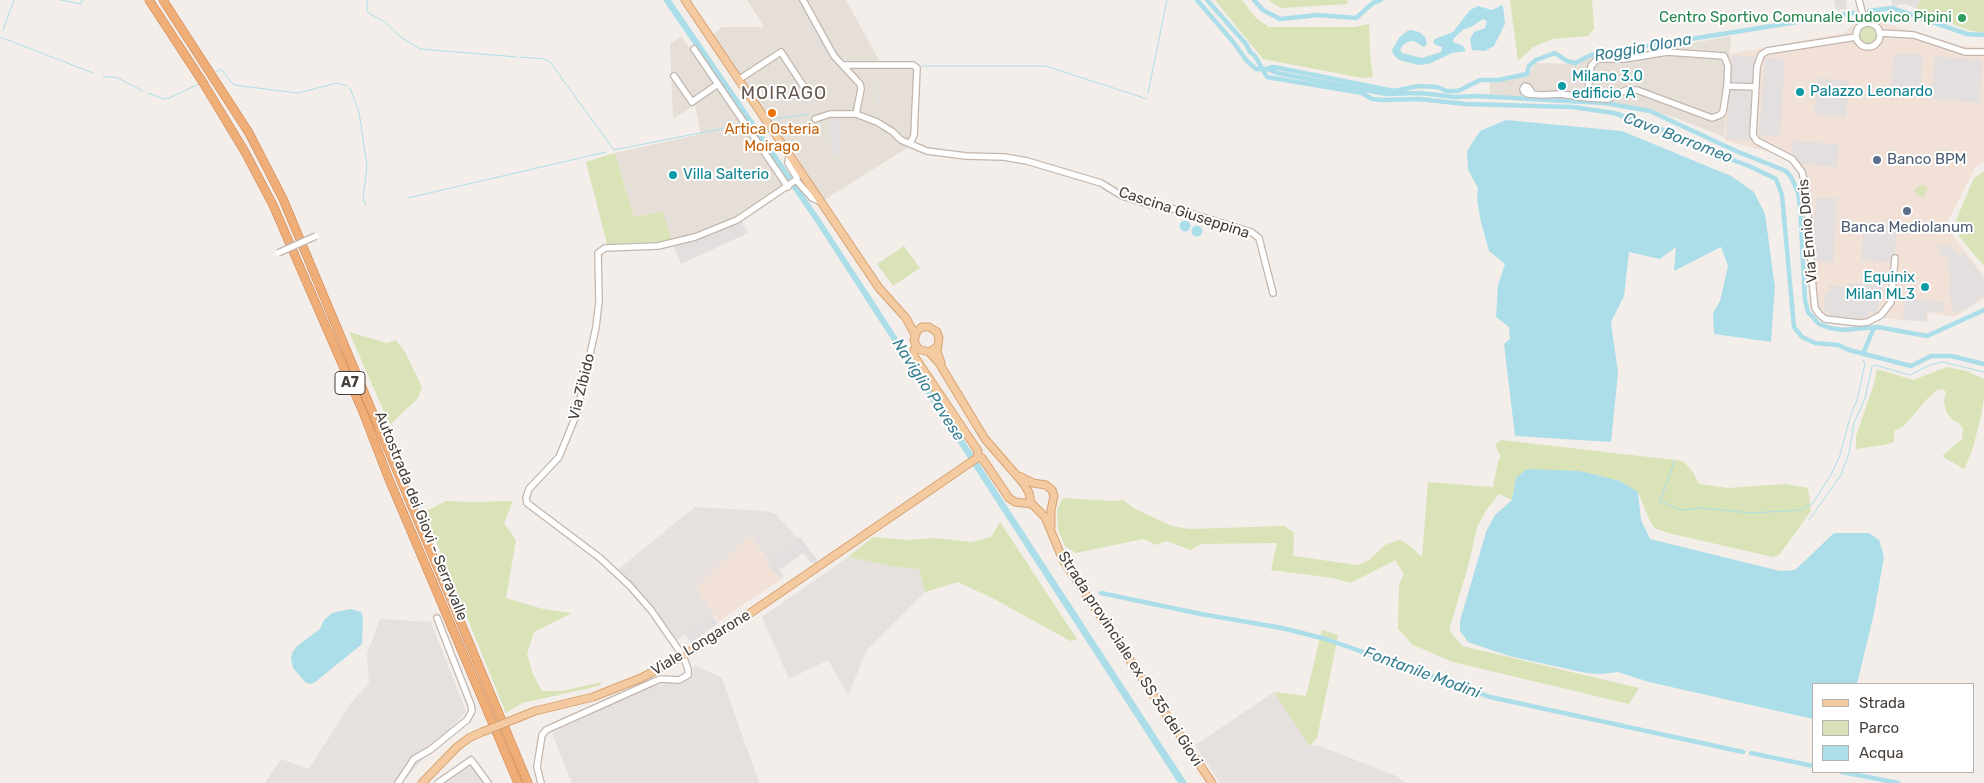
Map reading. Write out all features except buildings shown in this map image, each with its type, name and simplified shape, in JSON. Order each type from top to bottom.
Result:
[{"type":"highway","name":"Autostrada dei Giovi - Serravalle","points":[[149,0],[202,81],[245,152],[273,205],[363,412],[388,477],[518,783]]},
{"type":"highway","name":"Autostrada dei Giovi - Serravalle","points":[[163,0],[248,133],[284,199],[528,783]]},
{"type":"main road","points":[[685,0],[879,288],[906,318],[915,335],[916,346],[914,356],[978,451],[977,458],[982,458],[1010,500],[1047,508],[1054,500]]},
{"type":"main road","points":[[906,318],[922,327],[915,335]]},
{"type":"main road","name":"Strada provinciale ex SS 35 dei Giovi","points":[[922,327],[929,327],[937,332],[939,338],[937,346],[945,372]]},
{"type":"main road","name":"Strada provinciale ex SS 35 dei Giovi","points":[[916,346],[921,351],[928,352],[945,372],[985,439],[1024,484],[1034,506],[1044,515],[1062,560],[1212,783]]},
{"type":"main road","points":[[928,352],[937,346]]},
{"type":"main road","name":"Viale Longarone","points":[[422,783],[456,747],[469,738],[535,711],[593,697],[641,678],[683,656],[761,606],[977,458]]},
{"type":"main road","name":"Strada provinciale ex SS 35 dei Giovi","points":[[1013,471],[1028,482],[1051,488],[1054,494],[1050,518],[1052,534]]},
{"type":"main road","points":[[1029,496],[1033,487],[1041,484]]},
{"type":"street","points":[[803,0],[834,56],[858,80],[861,89],[856,114],[830,114],[815,120]]},
{"type":"street","points":[[1859,0],[1865,23]]},
{"type":"street","points":[[1865,23],[1876,25],[1880,33],[1878,42],[1868,47],[1861,45],[1856,37],[1857,29],[1865,23]]},
{"type":"street","points":[[1880,33],[1914,35],[1965,52],[1984,52]]},
{"type":"street","name":"Via Ennio Doris","points":[[1856,37],[1764,52],[1758,59],[1753,127],[1757,141],[1780,151],[1792,159],[1800,167],[1804,177],[1815,308],[1819,314],[1825,319],[1860,323],[1868,322],[1881,315],[1891,302],[1896,258]]},
{"type":"street","points":[[694,49],[788,187]]},
{"type":"street","points":[[738,80],[780,52],[804,87]]},
{"type":"street","points":[[1534,94],[1561,94],[1587,98],[1608,99],[1626,90],[1637,90],[1712,118],[1720,115],[1725,107],[1728,66],[1724,56],[1667,52],[1624,59],[1597,60],[1591,66],[1587,98]]},
{"type":"street","points":[[844,65],[907,65],[917,68],[914,135],[910,144]]},
{"type":"street","points":[[674,76],[692,102],[718,84]]},
{"type":"street","points":[[1727,86],[1756,87]]},
{"type":"street","name":"Cascina Giuseppina","points":[[856,114],[884,126],[901,140],[927,151],[966,156],[1004,157],[1050,167],[1101,182],[1122,196],[1154,206],[1180,210],[1250,232],[1259,238],[1273,293]]},
{"type":"street","points":[[789,156],[788,163],[797,178],[796,180],[812,198],[819,201]]},
{"type":"street","name":"Via Zibido","points":[[683,656],[651,610],[630,586],[600,558],[527,503],[526,495],[537,479],[558,457],[577,413],[596,327],[599,301],[597,257],[600,250],[604,248],[664,245],[694,237],[737,220],[796,180]]},
{"type":"street","points":[[278,253],[316,236]]},
{"type":"street","points":[[398,783],[414,759],[430,750],[467,720],[472,711],[472,705],[437,618]]},
{"type":"street","points":[[541,783],[537,767],[543,732],[653,682],[684,678],[688,674],[688,669],[683,656]]},
{"type":"street","points":[[438,783],[469,760],[472,761],[488,783]]},
{"type":"shaded area","points":[[747,0],[846,0],[880,62],[912,62],[920,69],[917,135],[913,144],[818,204],[707,38],[722,27],[764,27]]},
{"type":"shaded area","points":[[1834,0],[1846,0],[1847,9],[1836,10]]},
{"type":"shaded area","points":[[1891,0],[1920,0],[1917,8],[1905,4],[1893,6]]},
{"type":"shaded area","points":[[808,14],[830,54],[826,55],[805,16]]},
{"type":"shaded area","points":[[1875,20],[1961,46],[1984,47],[1984,161],[1975,168],[1948,221],[1950,232],[1984,276],[1984,299],[1954,317],[1928,312],[1927,322],[1883,318],[1873,322],[1840,324],[1825,320],[1810,308],[1800,173],[1790,161],[1775,154],[1724,140],[1730,54],[1844,33],[1855,23]]},
{"type":"shaded area","points":[[681,36],[786,186],[740,216],[672,241],[634,217],[615,153],[701,134],[695,105],[673,119],[670,44]]},
{"type":"shaded area","points":[[1731,36],[1724,137],[1671,116],[1620,104],[1490,95],[1490,82],[1529,75],[1535,63],[1577,64],[1591,56],[1639,53]]},
{"type":"shaded area","points":[[1894,54],[1923,54],[1920,98],[1898,97],[1891,91]]},
{"type":"shaded area","points":[[1732,55],[1755,57],[1750,141],[1726,139]]},
{"type":"shaded area","points":[[1935,56],[1982,60],[1980,103],[1931,99]]},
{"type":"shaded area","points":[[1765,58],[1785,59],[1780,137],[1759,135]]},
{"type":"shaded area","points":[[1817,78],[1849,81],[1846,117],[1814,115]]},
{"type":"shaded area","points":[[878,82],[882,117],[880,119],[875,83]]},
{"type":"shaded area","points":[[840,118],[841,154],[831,155],[829,119]]},
{"type":"shaded area","points":[[1792,141],[1839,144],[1837,167],[1802,164],[1791,153]]},
{"type":"shaded area","points":[[1816,198],[1837,198],[1833,263],[1815,261],[1814,226]]},
{"type":"shaded area","points":[[741,220],[748,233],[681,264],[674,246],[728,227]]},
{"type":"shaded area","points":[[1879,223],[1897,224],[1894,263],[1861,260],[1864,231],[1878,232]]},
{"type":"shaded area","points":[[1946,245],[1958,254],[1965,254],[1984,278],[1984,295],[1976,303],[1954,315],[1949,289],[1951,281],[1947,266],[1948,258],[1940,256],[1938,246]]},
{"type":"shaded area","points":[[1848,283],[1883,285],[1883,301],[1879,301],[1878,313],[1869,312],[1868,319],[1832,316],[1824,308],[1825,293],[1828,293],[1829,285],[1847,287]]},
{"type":"shaded area","points":[[1905,299],[1944,302],[1943,312],[1927,311],[1926,321],[1903,320]]},
{"type":"shaded area","points":[[695,507],[765,511],[775,514],[799,539],[769,562],[750,535],[696,588],[714,614],[676,641],[653,606],[617,570]]},
{"type":"shaded area","points":[[750,535],[780,580],[719,621],[696,588]]},
{"type":"shaded area","points":[[800,537],[818,561],[814,564],[810,562],[803,553],[779,570],[784,576],[780,579],[767,563]]},
{"type":"shaded area","points":[[848,557],[896,567],[919,569],[925,592],[867,650],[848,695],[828,660],[789,679],[762,617]]},
{"type":"shaded area","points":[[712,615],[718,623],[691,643],[685,634]]},
{"type":"shaded area","points":[[380,619],[431,622],[466,711],[402,783],[265,783],[281,759],[309,769],[350,704],[369,683],[367,654]]},
{"type":"shaded area","points":[[695,665],[722,678],[759,783],[572,783],[552,733],[646,687],[685,680]]},
{"type":"shaded area","points":[[1274,692],[1310,746],[1317,745],[1394,775],[1407,783],[1220,783],[1195,745]]},
{"type":"shaded area","points":[[471,754],[493,783],[437,783]]},
{"type":"green space","points":[[1215,0],[1242,0],[1256,18],[1269,27],[1354,27],[1369,24],[1373,77],[1362,78],[1263,59]]},
{"type":"green space","points":[[1268,0],[1347,0],[1348,4],[1281,8]]},
{"type":"green space","points":[[1510,0],[1592,0],[1594,29],[1588,36],[1553,39],[1533,47],[1518,61]]},
{"type":"green space","name":"Centro Sportivo Comunale Ludovico Pipini","points":[[1916,0],[1984,0],[1984,33],[1967,30],[1913,7]]},
{"type":"green space","points":[[1868,25],[1875,28],[1878,35],[1875,42],[1868,45],[1861,42],[1858,35],[1861,28]]},
{"type":"green space","points":[[615,153],[634,217],[663,212],[672,241],[607,244],[586,162]]},
{"type":"green space","points":[[1984,171],[1984,266],[1959,236],[1956,220],[1974,178]]},
{"type":"green space","points":[[1923,184],[1928,189],[1923,198],[1913,190]]},
{"type":"green space","points":[[904,246],[920,268],[893,286],[877,264]]},
{"type":"green space","points":[[349,332],[387,343],[396,340],[405,352],[422,387],[418,398],[391,424],[388,421]]},
{"type":"green space","points":[[1947,367],[1966,371],[1984,379],[1981,417],[1972,451],[1964,469],[1942,456],[1962,439],[1963,429],[1959,423],[1952,420],[1946,411],[1944,401],[1946,392],[1943,389],[1937,390],[1903,427],[1894,431],[1894,442],[1856,449],[1856,436],[1874,384],[1877,369],[1913,380]]},
{"type":"green space","points":[[1501,440],[1683,461],[1693,472],[1699,484],[1728,488],[1786,484],[1808,488],[1811,511],[1779,555],[1773,557],[1668,533],[1655,528],[1649,519],[1638,492],[1620,481],[1580,471],[1554,471],[1516,478],[1512,500],[1499,494],[1487,509],[1477,527],[1469,563],[1449,630],[1462,646],[1639,688],[1629,704],[1453,662],[1413,645],[1398,629],[1399,584],[1404,574],[1395,560],[1351,583],[1333,578],[1271,570],[1277,543],[1201,544],[1191,550],[1166,541],[1157,545],[1143,539],[1076,553],[1065,546],[1058,530],[1057,510],[1063,498],[1123,500],[1135,509],[1172,526],[1189,529],[1284,526],[1294,532],[1293,556],[1358,565],[1369,560],[1385,545],[1399,540],[1406,543],[1422,557],[1428,482],[1493,487],[1501,456],[1496,444]]},
{"type":"green space","points":[[446,501],[513,501],[504,523],[516,540],[506,598],[543,609],[572,613],[534,632],[527,654],[533,674],[542,691],[561,691],[602,682],[599,686],[522,703],[506,713],[424,512]]},
{"type":"green space","points":[[1000,522],[1077,639],[1070,641],[996,600],[958,582],[925,592],[919,569],[896,567],[848,557],[873,537],[907,540],[935,538],[971,542],[991,537]]},
{"type":"green space","points":[[1322,630],[1338,635],[1317,738],[1310,746],[1274,692],[1306,696]]},
{"type":"water","name":"Naviglio Pavese","points":[[663,0],[671,0],[821,220],[1187,783],[1178,783],[816,223]]},
{"type":"water","points":[[1502,5],[1505,24],[1494,46],[1485,51],[1472,50],[1470,39],[1474,32],[1485,28],[1487,21],[1483,19],[1464,29],[1454,38],[1453,42],[1463,46],[1466,51],[1452,53],[1429,64],[1418,65],[1399,60],[1393,54],[1392,50],[1399,38],[1411,30],[1419,32],[1425,37],[1427,44],[1424,47],[1414,41],[1410,41],[1403,45],[1400,50],[1402,53],[1422,58],[1441,52],[1442,47],[1433,42],[1435,39],[1453,32],[1470,10],[1478,6],[1492,10]]},
{"type":"water","points":[[1506,120],[1622,131],[1731,176],[1754,192],[1765,214],[1775,287],[1771,342],[1714,334],[1713,313],[1720,301],[1728,266],[1721,247],[1674,271],[1676,247],[1660,259],[1629,252],[1624,296],[1611,322],[1618,373],[1611,442],[1515,436],[1504,344],[1510,339],[1509,327],[1496,317],[1498,285],[1505,264],[1489,251],[1477,200],[1478,188],[1468,170],[1467,151],[1480,131]]},
{"type":"water","points":[[1185,220],[1191,226],[1185,232],[1179,226]]},
{"type":"water","points":[[1197,225],[1203,231],[1197,237],[1191,231]]},
{"type":"water","points":[[1527,469],[1580,471],[1620,481],[1638,492],[1641,520],[1650,539],[1780,571],[1795,570],[1834,533],[1869,533],[1879,540],[1884,557],[1874,613],[1857,683],[1812,683],[1812,719],[1649,682],[1618,672],[1586,673],[1509,656],[1468,642],[1460,631],[1460,621],[1486,532],[1495,515],[1512,500],[1516,478]]},
{"type":"water","points":[[351,609],[361,612],[363,617],[362,644],[314,683],[309,684],[305,682],[293,668],[292,653],[297,646],[320,629],[324,620],[332,613]]},
{"type":"waterway","points":[[3,30],[14,0]]},
{"type":"waterway","points":[[61,0],[81,4],[82,0]]},
{"type":"waterway","points":[[367,0],[367,11],[370,14],[385,22],[402,38],[420,49],[517,57]]},
{"type":"waterway","points":[[1148,93],[1167,0]]},
{"type":"waterway","points":[[1197,0],[1246,60],[1256,69],[1268,69],[1277,73],[1386,94],[1420,93],[1455,97],[1476,96],[1605,103],[1650,111],[1736,151],[1786,171],[1798,192],[1805,300],[1808,312],[1819,324],[1843,330],[1878,327],[1927,336],[1984,310]]},
{"type":"waterway","name":"Cavo Borromeo","points":[[1207,0],[1246,44],[1267,77],[1362,93],[1372,99],[1419,99],[1465,104],[1572,107],[1614,113],[1666,131],[1697,147],[1749,166],[1776,179],[1782,195],[1794,327],[1802,337],[1815,343],[1838,345],[1849,350],[1911,366],[1931,356],[1951,356],[1984,364]]},
{"type":"waterway","points":[[1254,0],[1263,10],[1280,19],[1318,15],[1356,18],[1373,3],[1381,0]]},
{"type":"waterway","name":"Roggia Olona","points":[[1869,11],[1892,8],[1967,34],[1984,35]]},
{"type":"waterway","name":"Roggia Olona","points":[[1269,68],[1274,67],[1394,91],[1419,86],[1458,91],[1480,80],[1498,80],[1527,74],[1529,66],[1536,60],[1555,53],[1567,61],[1575,63],[1591,55],[1853,13]]},
{"type":"waterway","points":[[0,37],[93,73]]},
{"type":"waterway","points":[[520,57],[544,59],[550,62],[614,150],[740,125]]},
{"type":"waterway","points":[[922,66],[1046,66],[1147,99]]},
{"type":"waterway","points":[[216,72],[221,69],[234,85],[298,93],[337,83],[347,86]]},
{"type":"waterway","points":[[103,77],[116,77],[143,91]]},
{"type":"waterway","points":[[148,93],[164,99],[199,84]]},
{"type":"waterway","points":[[350,88],[359,112],[367,166],[363,199],[366,205]]},
{"type":"waterway","points":[[774,119],[808,114]]},
{"type":"waterway","points":[[408,198],[606,152]]},
{"type":"waterway","points":[[1863,354],[1873,330],[1877,327]]},
{"type":"waterway","points":[[1675,460],[1660,501],[1680,510],[1702,508],[1750,513],[1802,510],[1813,503],[1832,473],[1840,455],[1851,414],[1857,400],[1865,364],[1863,360]]},
{"type":"waterway","points":[[1809,520],[1841,475],[1849,453],[1854,423],[1865,398],[1872,367],[1875,365],[1910,375],[1930,365],[1943,362],[1984,372]]},
{"type":"waterway","name":"Fontanile Modini","points":[[1101,593],[1201,614],[1282,628],[1326,639],[1490,697],[1743,752]]},
{"type":"waterway","name":"Fontanile Modini","points":[[1751,753],[1812,766]]},
{"type":"waterway","name":"Fontanile Modini","points":[[1847,773],[1898,783]]},
{"type":"place","name":"Centro Sportivo Comunale Ludovico Pipini","points":[[1962,18]]},
{"type":"place","name":"Milano 3.0 edificio A","points":[[1562,86]]},
{"type":"place","name":"Palazzo Leonardo","points":[[1800,92]]},
{"type":"place","name":"Artica Osteria Moirago","points":[[772,113]]},
{"type":"place","name":"Banco BPM","points":[[1877,160]]},
{"type":"place","name":"Villa Salterio","points":[[673,175]]},
{"type":"place","name":"Banca Mediolanum","points":[[1907,211]]},
{"type":"place","name":"Equinix Milan ML3","points":[[1925,287]]},
{"type":"district","name":"MOIRAGO","points":[[784,94]]}]
